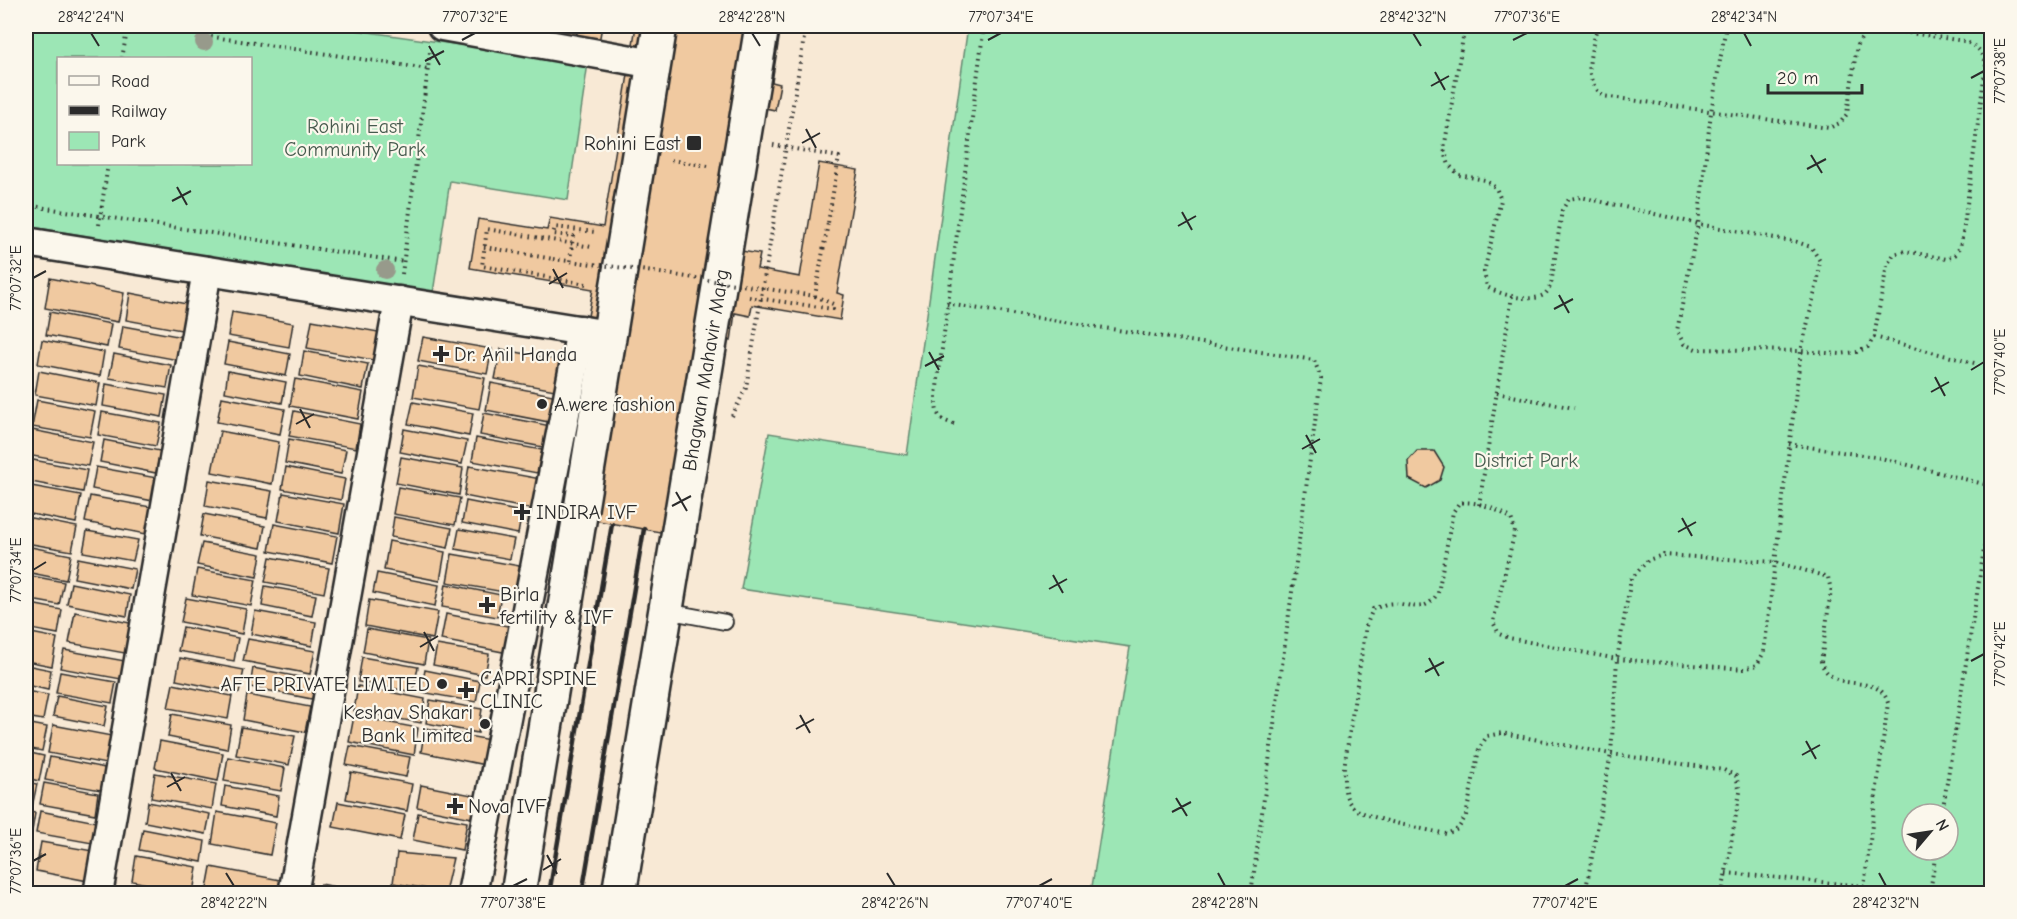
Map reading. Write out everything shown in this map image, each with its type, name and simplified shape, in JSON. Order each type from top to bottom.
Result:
[{"type":"main road","points":[[518,894],[595,333],[618,289],[660,26]]},
{"type":"main road","name":"Bhagwan Mahavir Marg","points":[[619,894],[762,26]]},
{"type":"street","points":[[436,38],[654,64]]},
{"type":"street","points":[[26,242],[595,333],[472,894]]},
{"type":"street","points":[[98,894],[207,271]]},
{"type":"street","points":[[293,894],[399,301]]},
{"type":"lane","points":[[666,611],[725,622]]},
{"type":"path","points":[[122,57],[128,26]]},
{"type":"path","points":[[140,26],[428,69]]},
{"type":"path","points":[[954,424],[943,421],[936,411],[936,395],[984,26]]},
{"type":"path","points":[[1465,26],[1444,149],[1449,165],[1459,175],[1485,180],[1496,188],[1501,200],[1484,272],[1487,286],[1498,293],[1512,296],[1532,298],[1544,295],[1551,285],[1562,210],[1569,199],[1581,197],[1698,224],[1797,242],[1811,247],[1820,261],[1801,351],[1764,652],[1757,665],[1744,669],[1617,659],[1499,634],[1493,622],[1515,531],[1511,518],[1501,512],[1470,501],[1459,503],[1452,512],[1438,593],[1431,603],[1419,607],[1388,604],[1373,609],[1366,626],[1344,768],[1344,789],[1351,805],[1365,815],[1446,834],[1458,829],[1466,816],[1479,748],[1487,736],[1502,733],[1611,754],[1724,770],[1736,776],[1740,792],[1722,894]]},
{"type":"path","points":[[1597,26],[1588,74],[1594,87],[1603,96],[1712,112],[1829,128],[1840,123],[1846,114],[1857,45],[1866,33],[1876,28],[1964,41],[1976,46],[1984,55],[1986,64],[1960,247],[1954,255],[1947,259],[1905,251],[1894,254],[1887,265],[1874,337],[1868,347],[1857,352],[1840,354],[1696,349],[1684,344],[1677,331],[1698,224],[1712,112],[1726,26]]},
{"type":"path","points":[[26,205],[404,262],[428,69],[436,38]]},
{"type":"path","points":[[743,140],[838,157],[815,296]]},
{"type":"path","points":[[667,160],[719,168]]},
{"type":"path","points":[[96,253],[108,165]]},
{"type":"path","points":[[570,261],[573,236],[553,234],[555,227],[624,244]]},
{"type":"path","points":[[618,289],[482,266],[484,247],[487,229],[624,244]]},
{"type":"path","points":[[484,247],[815,296],[833,304],[833,309],[745,296]]},
{"type":"path","points":[[702,280],[704,269]]},
{"type":"path","points":[[1479,505],[1512,296]]},
{"type":"path","points":[[947,304],[1314,360],[1321,378],[1251,894]]},
{"type":"path","points":[[1874,337],[1978,363]]},
{"type":"path","points":[[1497,393],[1574,408]]},
{"type":"path","points":[[1790,444],[1881,458],[1992,486]]},
{"type":"path","points":[[1944,802],[1992,499]]},
{"type":"path","points":[[1585,894],[1611,754],[1617,659],[1631,579],[1648,560],[1663,555],[1775,562],[1828,578],[1831,583],[1821,662],[1825,672],[1833,679],[1879,688],[1886,694],[1888,703],[1863,894]]},
{"type":"path","points":[[1930,894],[1934,862]]},
{"type":"path","points":[[1726,873],[1864,886]]},
{"type":"green space","name":"Rohini East Community Park","points":[[26,26],[326,26],[588,63],[568,200],[450,181],[433,293],[26,226]]},
{"type":"green space","name":"District Park","points":[[968,26],[1991,26],[1991,893],[1091,893],[1130,647],[741,589],[769,433],[907,455]]},
{"type":"building","points":[[530,26],[553,26],[552,34],[529,30]]},
{"type":"building","points":[[554,26],[578,26],[576,38],[553,34]]},
{"type":"building","points":[[578,26],[602,26],[599,43],[576,39]]},
{"type":"building","points":[[636,26],[781,26],[772,82],[780,84],[775,110],[765,108],[741,251],[760,254],[757,269],[800,277],[819,163],[858,170],[837,293],[844,295],[840,320],[752,305],[750,316],[735,313],[731,341],[704,336],[671,534],[587,519],[619,322],[588,316],[593,289],[470,268],[478,219],[547,230],[550,218],[603,227]]},
{"type":"building","points":[[50,278],[124,293],[118,322],[45,308]]},
{"type":"building","points":[[130,293],[197,306],[192,332],[126,320]]},
{"type":"building","points":[[50,312],[111,324],[107,347],[46,335]]},
{"type":"building","points":[[232,312],[293,323],[289,347],[228,336]]},
{"type":"building","points":[[312,320],[384,333],[379,361],[307,348]]},
{"type":"building","points":[[123,326],[183,337],[178,360],[119,349]]},
{"type":"building","points":[[423,337],[492,349],[487,374],[418,361]]},
{"type":"building","points":[[42,340],[104,352],[100,376],[38,364]]},
{"type":"building","points":[[228,342],[290,354],[286,376],[224,364]]},
{"type":"building","points":[[501,349],[566,362],[560,391],[495,379]]},
{"type":"building","points":[[304,351],[368,364],[363,389],[300,376]]},
{"type":"building","points":[[114,354],[171,365],[167,388],[109,378]]},
{"type":"building","points":[[418,366],[485,378],[479,409],[413,397]]},
{"type":"building","points":[[39,371],[100,383],[96,406],[35,395]]},
{"type":"building","points":[[228,371],[286,382],[282,403],[225,392]]},
{"type":"building","points":[[295,379],[363,392],[358,419],[290,406]]},
{"type":"building","points":[[491,383],[558,396],[554,423],[486,410]]},
{"type":"building","points":[[106,384],[166,395],[162,417],[103,406]]},
{"type":"building","points":[[222,397],[285,409],[280,434],[217,422]]},
{"type":"building","points":[[37,400],[95,411],[90,437],[32,427]]},
{"type":"building","points":[[413,402],[473,413],[469,436],[408,424]]},
{"type":"building","points":[[294,411],[360,424],[356,448],[289,436]]},
{"type":"building","points":[[102,412],[161,423],[156,446],[98,435]]},
{"type":"building","points":[[484,413],[551,426],[548,448],[480,435]]},
{"type":"building","points":[[404,429],[467,441],[462,464],[400,452]]},
{"type":"building","points":[[32,430],[93,442],[88,466],[27,455]]},
{"type":"building","points":[[220,431],[279,442],[272,484],[212,472]]},
{"type":"building","points":[[476,438],[542,450],[537,473],[472,461]]},
{"type":"building","points":[[289,439],[346,450],[341,474],[285,463]]},
{"type":"building","points":[[104,440],[160,451],[156,473],[100,462]]},
{"type":"building","points":[[1417,451],[1434,451],[1444,467],[1440,480],[1426,488],[1409,479],[1408,461]]},
{"type":"building","points":[[401,457],[463,468],[459,495],[396,483]]},
{"type":"building","points":[[28,459],[87,470],[83,492],[26,481]]},
{"type":"building","points":[[469,466],[541,479],[535,510],[464,496]]},
{"type":"building","points":[[96,467],[157,478],[153,501],[92,489]]},
{"type":"building","points":[[286,467],[345,479],[341,500],[282,489]]},
{"type":"building","points":[[209,480],[272,491],[267,518],[205,506]]},
{"type":"building","points":[[26,485],[81,495],[76,523],[26,513]]},
{"type":"building","points":[[398,487],[460,498],[455,525],[393,514]]},
{"type":"building","points":[[283,493],[344,504],[339,533],[278,521]]},
{"type":"building","points":[[90,496],[151,507],[146,534],[85,522]]},
{"type":"building","points":[[466,501],[522,512],[518,534],[462,523]]},
{"type":"building","points":[[204,514],[265,526],[261,548],[200,536]]},
{"type":"building","points":[[26,517],[77,527],[72,551],[26,543]]},
{"type":"building","points":[[394,517],[452,528],[448,548],[391,537]]},
{"type":"building","points":[[274,524],[337,536],[332,563],[269,551]]},
{"type":"building","points":[[459,529],[514,539],[510,559],[455,549]]},
{"type":"building","points":[[87,531],[138,540],[133,561],[83,552]]},
{"type":"building","points":[[389,541],[445,552],[440,581],[384,570]]},
{"type":"building","points":[[202,543],[261,554],[257,577],[197,565]]},
{"type":"building","points":[[26,546],[71,555],[66,580],[26,572]]},
{"type":"building","points":[[452,554],[520,566],[515,594],[447,582]]},
{"type":"building","points":[[270,557],[329,568],[324,593],[265,582]]},
{"type":"building","points":[[78,558],[135,569],[131,589],[74,578]]},
{"type":"building","points":[[197,569],[256,580],[251,606],[192,595]]},
{"type":"building","points":[[377,573],[439,585],[435,606],[373,593]]},
{"type":"building","points":[[26,575],[64,582],[59,605],[26,599]]},
{"type":"building","points":[[71,583],[130,595],[127,616],[67,604]]},
{"type":"building","points":[[446,584],[501,595],[497,617],[442,607]]},
{"type":"building","points":[[265,586],[316,595],[312,616],[262,606]]},
{"type":"building","points":[[186,598],[246,609],[242,634],[181,622]]},
{"type":"building","points":[[369,600],[438,612],[433,639],[365,626]]},
{"type":"building","points":[[26,603],[62,610],[58,634],[26,628]]},
{"type":"building","points":[[255,611],[316,622],[312,646],[251,634]]},
{"type":"building","points":[[75,612],[135,624],[130,654],[69,643]]},
{"type":"building","points":[[446,614],[513,627],[508,653],[441,640]]},
{"type":"building","points":[[183,627],[238,638],[234,661],[178,651]]},
{"type":"building","points":[[367,629],[428,640],[424,664],[363,652]]},
{"type":"building","points":[[26,632],[57,638],[52,666],[26,661]]},
{"type":"building","points":[[248,639],[315,651],[310,674],[243,661]]},
{"type":"building","points":[[437,645],[489,654],[485,675],[433,665]]},
{"type":"building","points":[[64,650],[125,661],[121,679],[60,668]]},
{"type":"building","points":[[362,657],[418,667],[413,692],[358,682]]},
{"type":"building","points":[[180,658],[244,670],[239,693],[176,680]]},
{"type":"building","points":[[26,665],[51,670],[48,690],[26,685]]},
{"type":"building","points":[[253,668],[315,680],[312,699],[250,687]]},
{"type":"building","points":[[425,670],[480,681],[476,702],[421,692]]},
{"type":"building","points":[[60,672],[116,682],[112,703],[56,693]]},
{"type":"building","points":[[173,684],[232,696],[228,719],[168,708]]},
{"type":"building","points":[[358,686],[425,699],[421,723],[354,711]]},
{"type":"building","points":[[26,691],[48,695],[43,720],[26,717]]},
{"type":"building","points":[[247,695],[310,707],[305,732],[243,720]]},
{"type":"building","points":[[57,696],[108,706],[104,726],[53,716]]},
{"type":"building","points":[[430,700],[482,709],[478,733],[426,723]]},
{"type":"building","points":[[172,714],[231,725],[227,749],[168,737]]},
{"type":"building","points":[[354,716],[418,728],[414,755],[349,742]]},
{"type":"building","points":[[26,723],[47,727],[42,751],[26,748]]},
{"type":"building","points":[[53,725],[117,737],[111,765],[48,753]]},
{"type":"building","points":[[241,727],[295,736],[289,765],[236,755]]},
{"type":"building","points":[[425,728],[490,740],[485,765],[421,752]]},
{"type":"building","points":[[160,741],[223,753],[218,781],[155,768]]},
{"type":"building","points":[[350,746],[410,757],[406,777],[346,765]]},
{"type":"building","points":[[26,752],[44,756],[39,781],[26,778]]},
{"type":"building","points":[[50,757],[110,769],[106,791],[45,780]]},
{"type":"building","points":[[228,757],[285,768],[281,791],[224,781]]},
{"type":"building","points":[[351,772],[412,784],[407,811],[346,799]]},
{"type":"building","points":[[155,773],[216,784],[212,809],[151,798]]},
{"type":"building","points":[[26,782],[37,784],[32,807],[26,806]]},
{"type":"building","points":[[44,783],[98,793],[95,814],[40,804]]},
{"type":"building","points":[[421,785],[477,796],[472,818],[417,807]]},
{"type":"building","points":[[225,786],[279,796],[276,816],[222,806]]},
{"type":"building","points":[[148,802],[210,814],[206,834],[145,822]]},
{"type":"building","points":[[338,802],[405,815],[400,840],[333,827]]},
{"type":"building","points":[[26,811],[35,813],[31,837],[26,836]]},
{"type":"building","points":[[40,811],[96,822],[92,843],[36,833]]},
{"type":"building","points":[[217,812],[276,823],[270,855],[212,844]]},
{"type":"building","points":[[418,813],[467,822],[462,850],[413,840]]},
{"type":"building","points":[[143,829],[205,841],[202,862],[139,850]]},
{"type":"building","points":[[26,841],[30,842],[26,866]]},
{"type":"building","points":[[41,842],[93,851],[88,881],[36,871]]},
{"type":"building","points":[[397,853],[453,858],[445,892],[393,883]]},
{"type":"building","points":[[136,856],[197,867],[193,893],[132,881]]},
{"type":"building","points":[[211,867],[286,881],[284,894],[206,894]]},
{"type":"building","points":[[321,884],[369,894],[319,894]]},
{"type":"railway","points":[[549,894],[612,524]]},
{"type":"railway","points":[[582,894],[644,529]]},
{"type":"place","name":"Rohini East","points":[[694,143]]},
{"type":"place","name":"Dr. Anil Handa","points":[[441,354]]},
{"type":"place","name":"A.were fashion","points":[[542,404]]},
{"type":"place","name":"INDIRA IVF","points":[[522,512]]},
{"type":"place","name":"Birla fertility & IVF","points":[[487,605]]},
{"type":"place","name":"AFTE PRIVATE LIMITED","points":[[442,684]]},
{"type":"place","name":"CAPRI SPINE CLINIC","points":[[466,690]]},
{"type":"place","name":"Keshav Shakari Bank Limited","points":[[485,724]]},
{"type":"place","name":"Nova IVF","points":[[455,806]]}]
